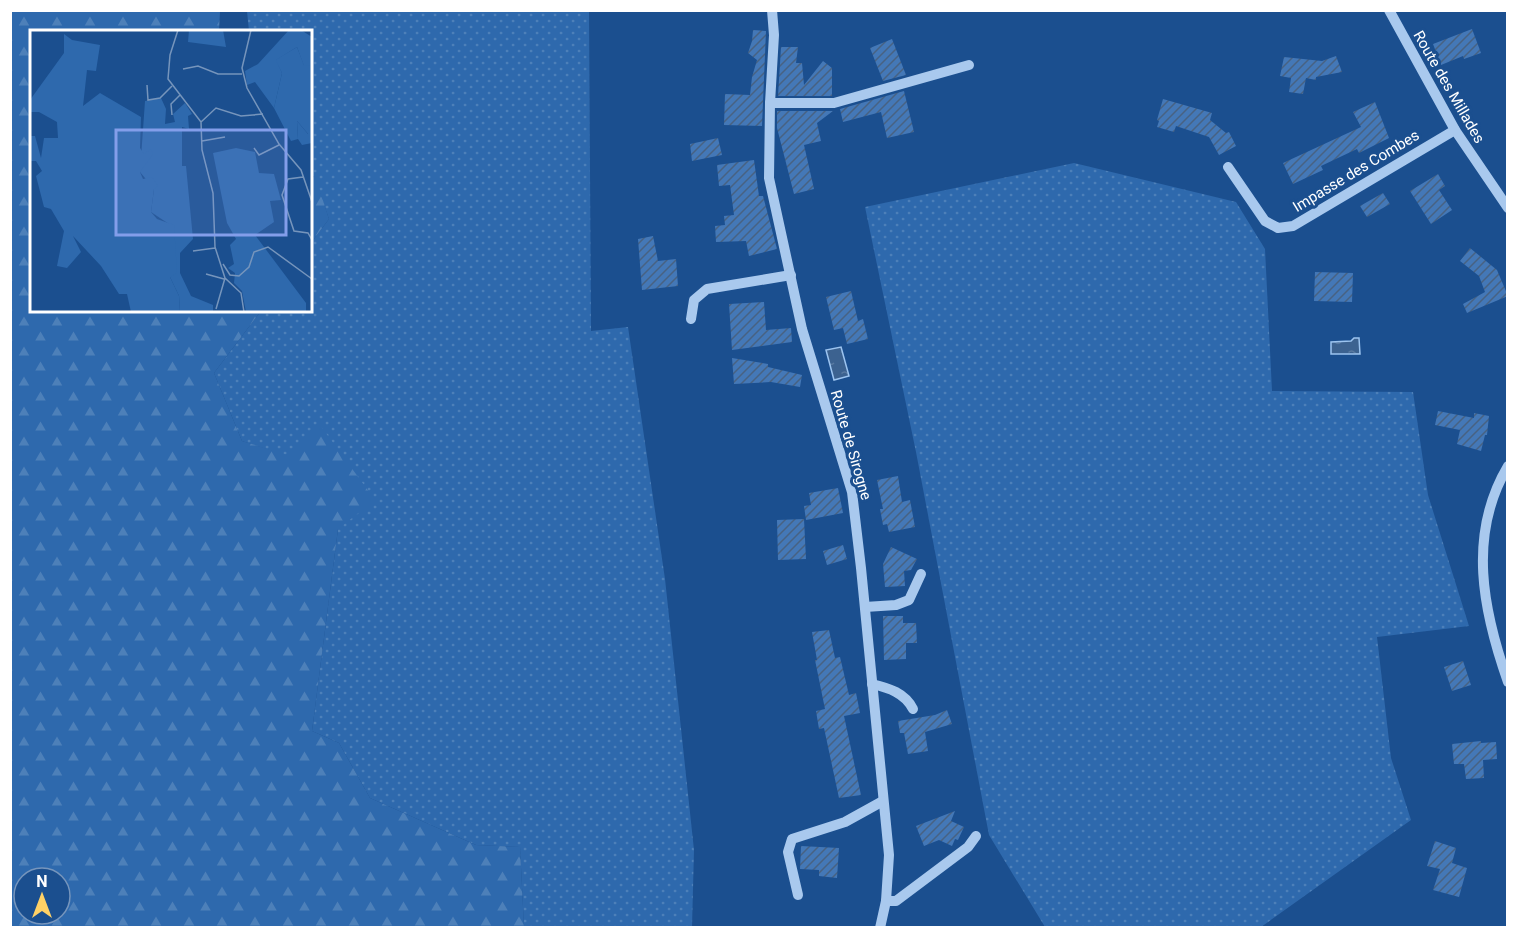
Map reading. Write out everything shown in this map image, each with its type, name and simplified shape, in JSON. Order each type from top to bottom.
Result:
[{"type":"street","name":"Route de Sirogne","points":[[772,10],[774,35],[769,178],[802,329],[852,492],[889,855],[886,901],[880,927]]},
{"type":"street","name":"Route des Millades","points":[[1389,10],[1455,130],[1508,208]]},
{"type":"street","points":[[770,103],[834,103],[969,65]]},
{"type":"street","name":"Impasse des Combes","points":[[1228,167],[1265,221],[1278,228],[1293,226],[1455,130]]},
{"type":"street","points":[[691,320],[694,300],[707,289],[791,275]]},
{"type":"street","points":[[1508,466],[1497,483],[1483,530],[1483,586],[1494,644],[1508,682]]},
{"type":"street","points":[[865,608],[896,605],[909,600],[921,574]]},
{"type":"street","points":[[872,684],[888,688],[908,699],[913,708]]},
{"type":"street","points":[[798,895],[788,852],[792,839],[846,822],[883,801]]},
{"type":"street","points":[[886,901],[896,901],[968,847],[976,836]]},
{"type":"green space","points":[[10,11],[220,11],[219,30],[30,30],[30,312],[260,312],[214,373],[242,441],[287,455],[320,425],[375,500],[338,529],[312,731],[339,743],[370,798],[476,845],[520,847],[524,927],[11,927]]},
{"type":"green space","points":[[247,11],[589,11],[591,331],[628,327],[665,579],[694,850],[692,927],[524,927],[520,847],[476,845],[370,798],[339,743],[312,731],[338,529],[287,456],[242,441],[214,373],[260,312],[312,312],[312,242],[329,219],[314,176],[312,178],[312,30],[249,30]]},
{"type":"green space","points":[[1074,163],[1236,202],[1265,249],[1272,391],[1413,392],[1428,495],[1469,626],[1377,637],[1391,758],[1411,820],[1261,927],[1045,927],[989,835],[916,452],[865,207]]},
{"type":"green space","points":[[315,176],[329,219],[312,242],[312,178]]},
{"type":"water","points":[[1359,338],[1360,354],[1331,354],[1331,342],[1351,341]]},
{"type":"water","points":[[841,347],[849,376],[834,380],[826,350]]},
{"type":"building","points":[[1472,29],[1481,53],[1464,59],[1463,56],[1441,65],[1433,44]]},
{"type":"building","points":[[753,30],[766,31],[762,126],[724,125],[725,94],[750,95],[757,60],[748,53]]},
{"type":"building","points":[[892,39],[906,75],[883,81],[870,48]]},
{"type":"building","points":[[781,47],[798,47],[796,63],[802,63],[804,85],[823,61],[832,68],[832,96],[778,96]]},
{"type":"building","points":[[1336,56],[1342,72],[1316,77],[1316,80],[1306,78],[1303,94],[1289,92],[1291,78],[1280,76],[1284,57],[1322,61]]},
{"type":"building","points":[[904,91],[914,132],[887,138],[881,112],[843,122],[840,109]]},
{"type":"building","points":[[1163,99],[1212,113],[1210,120],[1226,133],[1229,132],[1236,146],[1219,155],[1209,137],[1176,126],[1174,132],[1157,127]]},
{"type":"building","points":[[1375,102],[1389,138],[1359,153],[1357,149],[1321,166],[1323,170],[1293,184],[1283,163],[1361,127],[1353,112]]},
{"type":"building","points":[[777,111],[833,111],[817,123],[821,141],[804,145],[814,189],[794,194],[777,128]]},
{"type":"building","points":[[718,138],[722,155],[692,161],[690,144]]},
{"type":"building","points":[[754,160],[759,196],[763,196],[777,249],[749,256],[746,241],[716,242],[715,226],[725,225],[724,216],[734,215],[730,185],[719,186],[717,165]]},
{"type":"building","points":[[1438,174],[1445,186],[1439,190],[1452,210],[1431,224],[1410,191]]},
{"type":"building","points":[[1383,193],[1390,204],[1367,217],[1360,206]]},
{"type":"building","points":[[653,236],[658,261],[676,259],[678,286],[642,290],[638,239]]},
{"type":"building","points":[[1470,248],[1497,270],[1508,296],[1467,313],[1463,304],[1485,292],[1479,276],[1460,261]]},
{"type":"building","points":[[1315,272],[1353,273],[1352,302],[1314,301]]},
{"type":"building","points":[[851,291],[858,321],[863,319],[868,339],[847,344],[843,328],[834,330],[826,297]]},
{"type":"building","points":[[764,302],[766,330],[791,328],[792,342],[732,350],[729,304]]},
{"type":"building","points":[[732,358],[768,364],[768,367],[802,375],[800,387],[771,382],[734,384]]},
{"type":"building","points":[[1438,411],[1474,418],[1474,413],[1489,416],[1487,435],[1485,435],[1481,451],[1457,444],[1460,430],[1435,425]]},
{"type":"building","points":[[898,476],[902,502],[910,500],[915,527],[889,532],[887,524],[883,525],[880,509],[883,509],[877,480]]},
{"type":"building","points":[[838,488],[843,513],[806,520],[804,506],[811,505],[809,493]]},
{"type":"building","points":[[804,519],[806,559],[778,560],[777,520]]},
{"type":"building","points":[[843,545],[847,559],[827,565],[823,551]]},
{"type":"building","points":[[891,547],[917,559],[911,570],[904,571],[905,586],[885,587],[883,564]]},
{"type":"building","points":[[883,616],[903,616],[903,623],[916,623],[917,643],[906,643],[906,659],[884,660]]},
{"type":"building","points":[[829,630],[835,658],[840,657],[849,695],[856,693],[860,713],[844,716],[861,795],[839,798],[824,728],[819,729],[816,711],[825,709],[812,632]]},
{"type":"building","points":[[1463,661],[1471,685],[1452,691],[1444,667]]},
{"type":"building","points":[[947,710],[952,724],[925,732],[928,751],[908,754],[904,733],[900,733],[898,721],[935,715]]},
{"type":"building","points":[[1481,741],[1481,743],[1496,742],[1497,759],[1483,760],[1484,778],[1466,779],[1464,764],[1454,764],[1452,744]]},
{"type":"building","points":[[955,811],[951,821],[964,827],[958,840],[955,839],[952,846],[939,840],[924,846],[916,826]]},
{"type":"building","points":[[1435,841],[1456,848],[1452,863],[1467,868],[1459,897],[1433,890],[1440,869],[1427,866]]},
{"type":"building","points":[[801,846],[839,848],[837,878],[819,876],[819,870],[800,869]]}]
